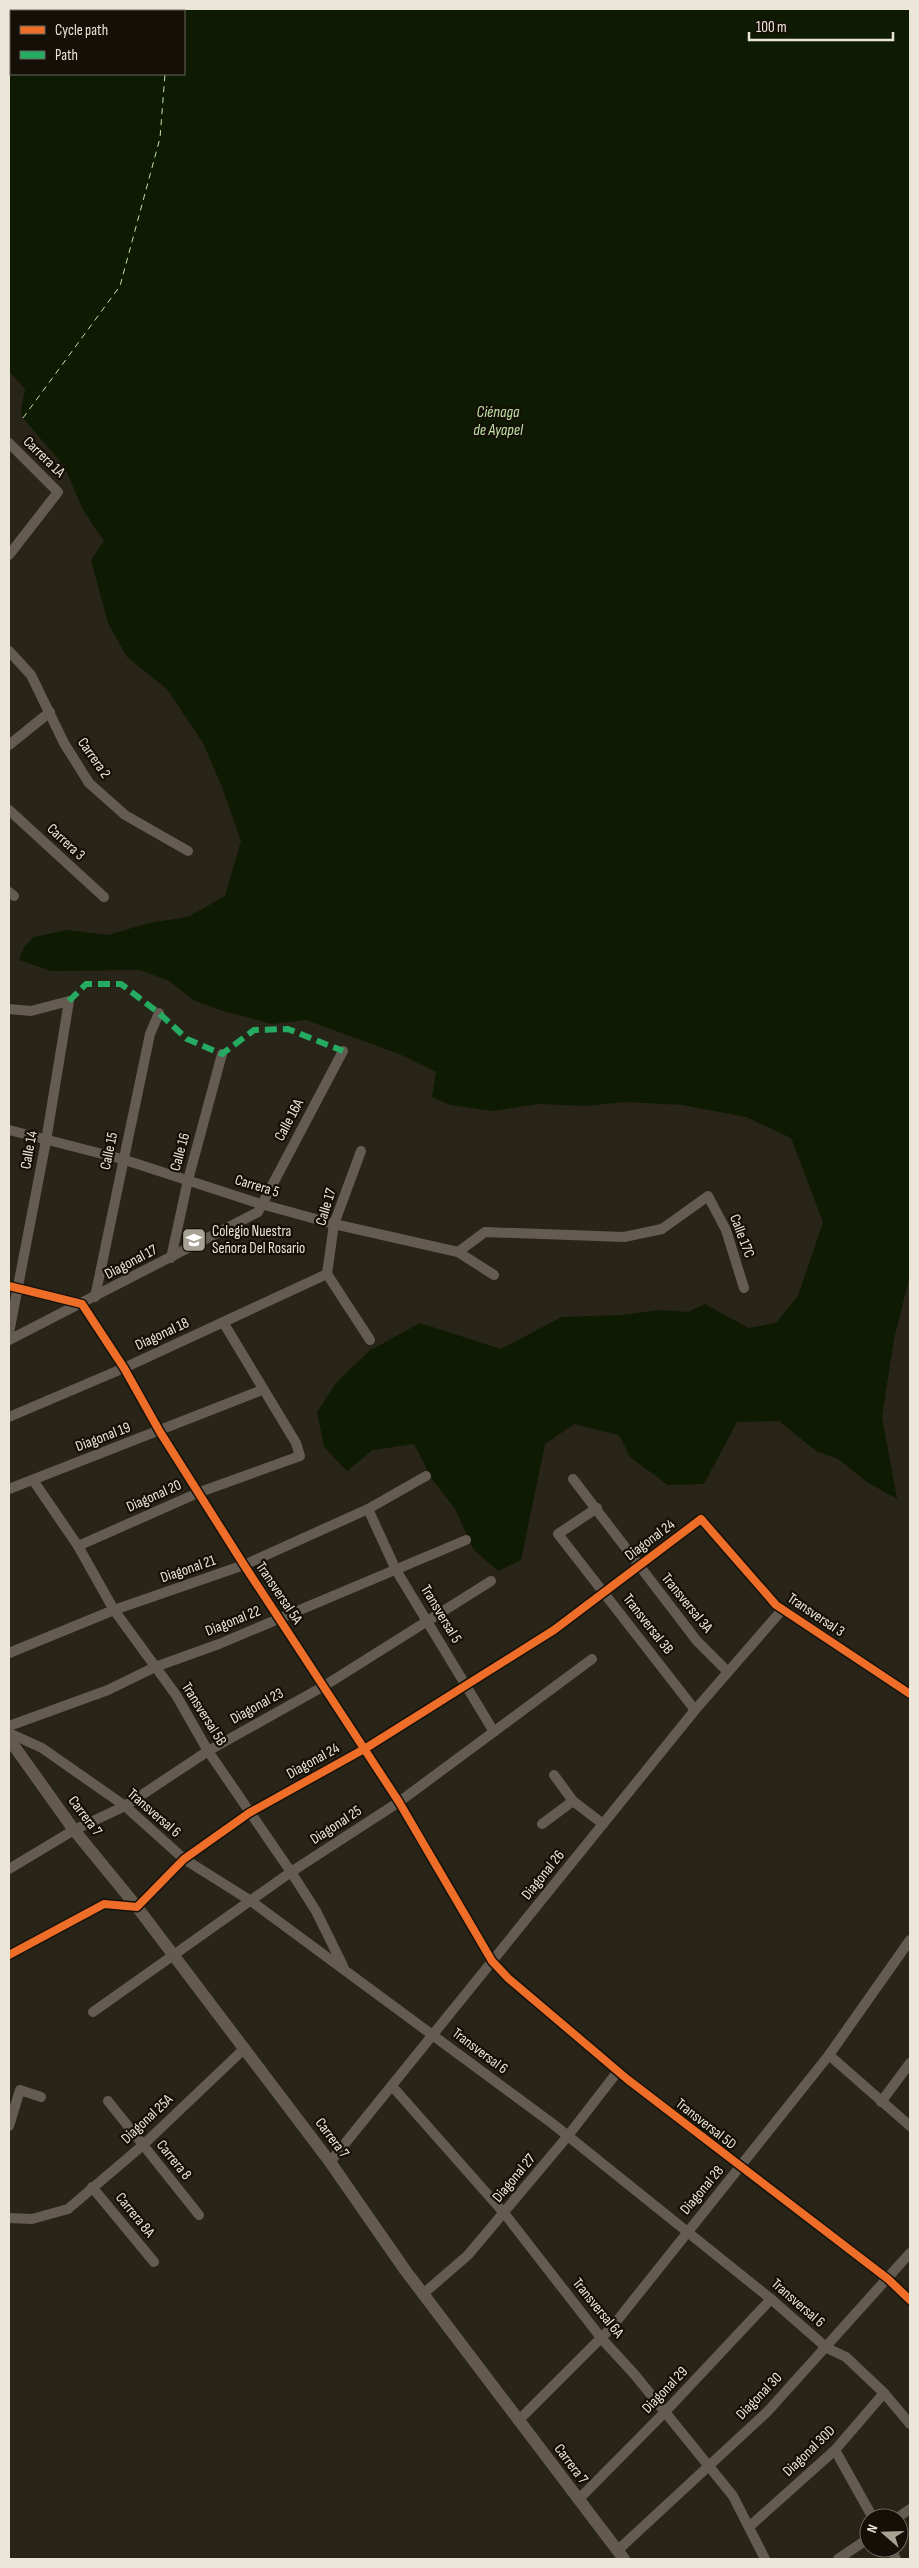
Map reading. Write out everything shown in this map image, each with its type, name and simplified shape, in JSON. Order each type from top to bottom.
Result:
[{"type":"main road","name":"Carrera 7","points":[[9,1739],[74,1830],[245,2048],[330,2162],[423,2294],[621,2555]]},
{"type":"street","name":"Carrera 1A","points":[[9,443],[58,492],[9,555]]},
{"type":"street","name":"Carrera 2","points":[[9,651],[31,675],[64,742],[89,783],[125,815],[188,851]]},
{"type":"street","points":[[9,745],[50,712]]},
{"type":"street","name":"Carrera 3","points":[[9,810],[104,897]]},
{"type":"street","name":"Calle 14","points":[[9,1009],[31,1011],[69,1002],[46,1141],[13,1287],[9,1332]]},
{"type":"street","name":"Calle 15","points":[[95,1297],[122,1159],[150,1034],[159,1014]]},
{"type":"street","name":"Calle 16A","points":[[261,1204],[343,1050]]},
{"type":"street","name":"Calle 16","points":[[171,1258],[188,1180],[222,1054]]},
{"type":"street","name":"Carrera 5","points":[[9,1130],[122,1159],[261,1204],[334,1224],[458,1252],[494,1275]]},
{"type":"street","name":"Calle 17","points":[[327,1274],[334,1224],[361,1151]]},
{"type":"street","name":"Calle 17C","points":[[458,1252],[485,1232],[624,1237],[662,1229],[708,1196],[726,1230],[744,1288]]},
{"type":"street","name":"Diagonal 17","points":[[9,1340],[258,1212],[261,1204]]},
{"type":"street","points":[[327,1274],[370,1340]]},
{"type":"street","name":"Diagonal 18","points":[[9,1417],[124,1368],[327,1274]]},
{"type":"street","points":[[13,1287],[82,1304]]},
{"type":"street","name":"Transversal 5A","points":[[82,1304],[124,1368],[160,1432],[200,1492],[244,1565],[400,1802],[492,1961]]},
{"type":"street","points":[[223,1322],[262,1390]]},
{"type":"street","name":"Diagonal 19","points":[[9,1489],[160,1432],[262,1390]]},
{"type":"street","name":"Diagonal 20","points":[[78,1546],[200,1492],[300,1456],[296,1443],[262,1390]]},
{"type":"street","name":"Diagonal 21","points":[[9,1654],[114,1610],[244,1565],[368,1509],[426,1476]]},
{"type":"street","name":"Transversal 3A","points":[[573,1479],[697,1641],[727,1671]]},
{"type":"street","name":"Transversal 5B","points":[[33,1480],[78,1546],[114,1610],[176,1695],[208,1751],[316,1911],[343,1967]]},
{"type":"street","name":"Transversal 3B","points":[[596,1508],[558,1534],[695,1710]]},
{"type":"street","name":"Transversal 5","points":[[368,1509],[396,1570],[494,1732]]},
{"type":"street","name":"Diagonal 24","points":[[137,1908],[184,1859],[249,1813],[366,1748],[554,1630],[701,1519]]},
{"type":"street","name":"Transversal 3","points":[[701,1519],[776,1606],[910,1694]]},
{"type":"street","name":"Diagonal 22","points":[[9,1726],[108,1690],[155,1667],[219,1644],[466,1540]]},
{"type":"street","name":"Diagonal 23","points":[[9,1869],[74,1830],[125,1806],[208,1751],[324,1686],[491,1581]]},
{"type":"street","name":"Diagonal 26","points":[[330,2162],[432,2033],[695,1710],[782,1610]]},
{"type":"street","name":"Diagonal 25","points":[[93,2012],[291,1872],[400,1802],[592,1659]]},
{"type":"street","name":"Transversal 6","points":[[9,1733],[42,1748],[125,1806],[184,1859],[251,1901],[343,1967],[553,2124],[568,2138],[771,2299],[826,2348],[846,2357],[884,2393],[910,2424]]},
{"type":"street","points":[[554,1775],[573,1801],[603,1824]]},
{"type":"street","points":[[542,1824],[573,1801]]},
{"type":"street","points":[[9,1954],[104,1904],[137,1908]]},
{"type":"street","name":"Diagonal 28","points":[[518,2421],[602,2339],[829,2055],[910,1940]]},
{"type":"street","name":"Transversal 5D","points":[[492,1961],[508,1978],[618,2071],[740,2167],[888,2279],[910,2300]]},
{"type":"street","name":"Diagonal 25A","points":[[9,2218],[32,2219],[68,2209],[143,2145],[245,2048]]},
{"type":"street","points":[[829,2055],[910,2126]]},
{"type":"street","points":[[881,2102],[910,2063]]},
{"type":"street","name":"Diagonal 27","points":[[423,2294],[468,2255],[568,2138],[618,2071]]},
{"type":"street","name":"Transversal 6A","points":[[392,2086],[504,2213],[602,2339],[635,2374],[664,2413],[708,2464],[733,2496],[765,2559]]},
{"type":"street","points":[[9,2126],[20,2090],[41,2097]]},
{"type":"street","name":"Carrera 8","points":[[108,2101],[199,2215]]},
{"type":"street","name":"Carrera 8A","points":[[92,2187],[154,2262]]},
{"type":"street","name":"Diagonal 30","points":[[621,2555],[708,2464],[768,2411],[910,2253]]},
{"type":"street","name":"Diagonal 29","points":[[578,2500],[664,2413],[771,2299]]},
{"type":"street","name":"Diagonal 30D","points":[[749,2527],[835,2450],[884,2393]]},
{"type":"street","points":[[835,2450],[867,2508]]},
{"type":"street","points":[[838,2559],[859,2545]]},
{"type":"water","name":"Ciénaga de Ayapel","points":[[9,9],[910,9],[910,1275],[894,1339],[882,1417],[897,1499],[867,1482],[838,1459],[816,1451],[779,1421],[737,1422],[704,1484],[668,1485],[630,1457],[619,1435],[574,1424],[545,1444],[521,1560],[498,1571],[474,1550],[455,1509],[432,1479],[414,1444],[373,1450],[347,1471],[324,1447],[317,1412],[336,1383],[369,1351],[420,1323],[501,1349],[562,1317],[621,1315],[660,1310],[688,1312],[705,1304],[748,1328],[776,1323],[798,1296],[823,1222],[791,1138],[746,1117],[682,1105],[626,1102],[585,1106],[539,1104],[493,1111],[450,1105],[432,1097],[436,1072],[399,1054],[306,1020],[272,1024],[223,1011],[195,1001],[169,981],[140,970],[51,971],[19,960],[24,947],[34,937],[67,930],[108,935],[149,923],[188,917],[225,896],[241,841],[222,787],[203,743],[167,689],[127,657],[108,623],[91,560],[104,541],[83,510],[64,466],[23,418],[21,411],[25,389],[9,371]]},
{"type":"ferry route","points":[[23,418],[120,286],[160,138],[165,75]]},
{"type":"marked path","points":[[69,1001],[86,984],[121,984],[159,1013],[187,1039],[222,1054],[254,1030],[288,1029],[343,1051]]},
{"type":"cycle path","points":[[9,1286],[82,1304],[124,1368],[160,1432],[244,1565],[399,1802],[492,1961],[508,1978],[627,2079],[888,2279],[910,2300]]},
{"type":"cycle path","points":[[9,1955],[104,1904],[137,1907],[184,1859],[249,1813],[366,1748],[554,1630],[701,1519],[776,1605],[910,1694]]},
{"type":"place","name":"Colegio Nuestra Señora Del Rosario","points":[[194,1240]]}]
